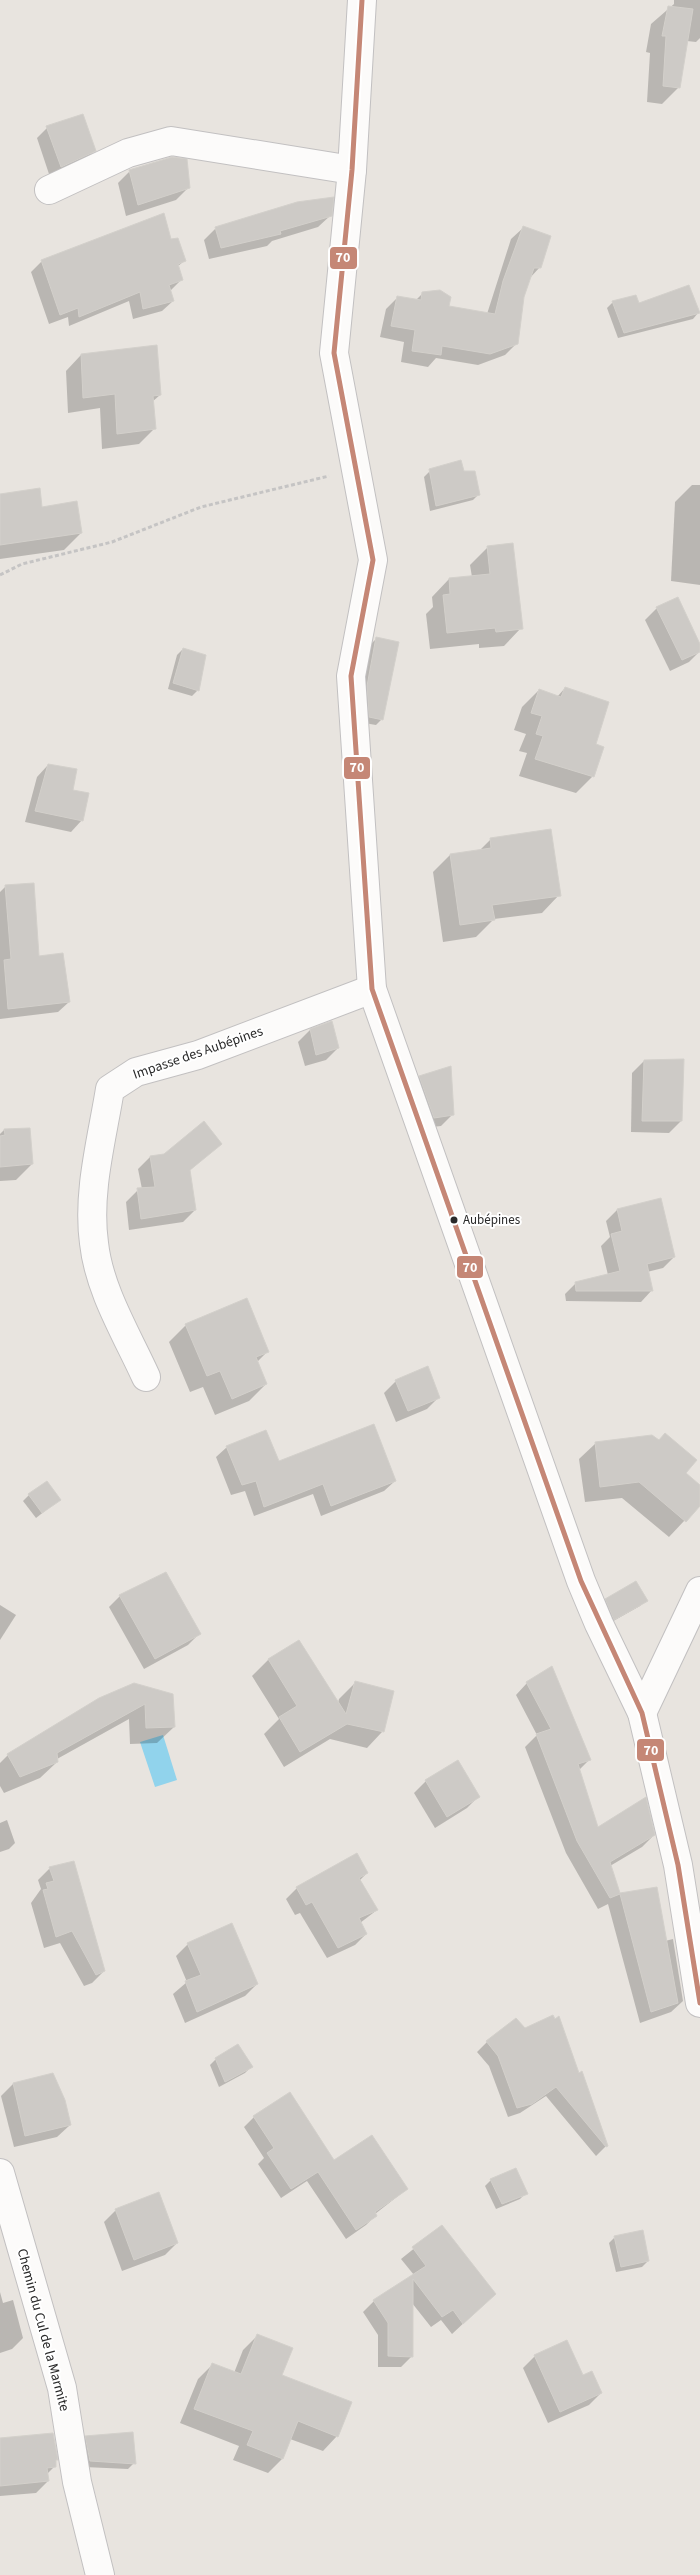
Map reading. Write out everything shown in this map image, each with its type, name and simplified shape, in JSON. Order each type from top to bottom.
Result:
[{"type":"street","points":[[362,0],[352,170],[334,353],[373,560],[351,676],[372,989],[581,1581],[599,1624],[642,1713],[689,1863],[700,2003]]},
{"type":"street","points":[[48,190],[128,153],[171,141],[352,170]]},
{"type":"street","name":"Impasse des Aubépines","points":[[146,1377],[104,1286],[94,1244],[92,1202],[110,1089],[136,1072],[198,1056],[372,989]]},
{"type":"street","points":[[642,1713],[700,1591]]},
{"type":"street","name":"Chemin du Cul de la Marmite","points":[[0,2173],[62,2388],[77,2482],[100,2575]]},
{"type":"path","points":[[0,575],[22,564],[112,542],[200,507],[356,470]]},
{"type":"water","points":[[163,1735],[177,1780],[155,1787],[140,1742]]},
{"type":"building","points":[[668,6],[693,9],[680,88],[663,86],[666,36],[662,36]]},
{"type":"building","points":[[83,114],[96,151],[61,167],[46,126]]},
{"type":"building","points":[[172,157],[187,159],[190,188],[138,205],[129,170]]},
{"type":"building","points":[[334,197],[332,216],[280,231],[281,234],[221,248],[215,227],[297,202]]},
{"type":"building","points":[[164,213],[171,239],[178,238],[186,261],[178,264],[183,280],[169,285],[174,301],[143,309],[140,292],[79,317],[78,308],[60,315],[41,260]]},
{"type":"building","points":[[523,226],[551,236],[541,268],[534,268],[524,297],[518,344],[490,354],[442,346],[441,355],[412,351],[415,330],[391,326],[397,296],[421,300],[422,292],[440,290],[451,297],[449,306],[495,314],[503,281]]},
{"type":"building","points":[[689,285],[700,313],[624,333],[612,301],[636,295],[639,303]]},
{"type":"building","points":[[157,345],[161,395],[153,396],[156,429],[117,434],[115,394],[83,398],[81,354]]},
{"type":"building","points":[[461,460],[464,471],[475,471],[480,495],[436,506],[429,469]]},
{"type":"building","points":[[40,488],[42,507],[77,501],[82,533],[0,545],[0,494]]},
{"type":"building","points":[[513,543],[523,629],[496,632],[495,628],[447,633],[443,595],[450,594],[449,578],[490,574],[487,546]]},
{"type":"building","points":[[678,597],[700,644],[700,652],[682,660],[656,607]]},
{"type":"building","points":[[376,637],[399,642],[383,720],[369,717],[367,686]]},
{"type":"building","points":[[183,648],[206,655],[199,691],[173,683]]},
{"type":"building","points":[[565,687],[609,702],[596,744],[604,747],[594,777],[535,759],[543,736],[536,734],[542,716],[531,713],[539,689],[561,697]]},
{"type":"building","points":[[48,764],[77,769],[73,790],[89,793],[83,821],[35,811]]},
{"type":"building","points":[[551,829],[561,896],[492,905],[495,920],[460,925],[450,854],[491,848],[490,838]]},
{"type":"building","points":[[34,883],[39,956],[63,953],[70,1002],[8,1009],[4,960],[11,959],[5,885]]},
{"type":"building","points":[[332,1021],[339,1048],[316,1055],[310,1029]]},
{"type":"building","points":[[684,1059],[682,1121],[642,1121],[644,1060]]},
{"type":"building","points":[[451,1066],[454,1115],[434,1118],[419,1076]]},
{"type":"building","points":[[204,1121],[222,1144],[190,1170],[196,1210],[141,1219],[137,1188],[155,1187],[150,1156],[164,1154]]},
{"type":"building","points":[[30,1128],[33,1164],[0,1167],[0,1136],[5,1135],[4,1129]]},
{"type":"building","points":[[661,1198],[675,1257],[647,1264],[653,1291],[576,1291],[575,1282],[620,1271],[611,1234],[622,1231],[617,1209]]},
{"type":"building","points":[[247,1298],[269,1352],[256,1357],[267,1384],[232,1399],[220,1371],[207,1376],[185,1324]]},
{"type":"building","points":[[428,1366],[440,1398],[408,1411],[395,1380]]},
{"type":"building","points":[[374,1424],[396,1481],[331,1506],[323,1484],[264,1507],[256,1481],[242,1485],[226,1446],[266,1430],[279,1461]]},
{"type":"building","points":[[665,1433],[697,1460],[686,1473],[700,1485],[700,1506],[686,1522],[639,1482],[600,1487],[595,1442],[652,1435],[659,1440]]},
{"type":"building","points":[[47,1481],[61,1500],[42,1513],[28,1494]]},
{"type":"building","points":[[166,1572],[201,1634],[155,1659],[119,1595]]},
{"type":"building","points":[[636,1581],[648,1601],[614,1620],[605,1599]]},
{"type":"building","points":[[299,1640],[346,1714],[355,1681],[394,1691],[384,1732],[347,1724],[300,1752],[279,1717],[297,1706],[268,1659]]},
{"type":"building","points":[[552,1666],[591,1760],[578,1764],[598,1827],[646,1797],[655,1835],[610,1862],[620,1893],[657,1887],[678,2003],[651,2012],[620,1894],[610,1898],[577,1841],[536,1734],[551,1729],[526,1682]]},
{"type":"building","points":[[134,1683],[173,1694],[175,1727],[146,1728],[145,1704],[57,1753],[58,1762],[20,1777],[7,1754],[99,1698]]},
{"type":"building","points":[[458,1760],[480,1797],[447,1817],[425,1780]]},
{"type":"building","points":[[357,1853],[368,1873],[359,1878],[378,1910],[359,1918],[367,1934],[338,1948],[312,1902],[306,1905],[296,1887]]},
{"type":"building","points":[[74,1861],[105,1971],[96,1975],[72,1931],[56,1937],[43,1890],[48,1889],[46,1883],[54,1881],[49,1867]]},
{"type":"building","points":[[232,1923],[258,1984],[197,2012],[185,1981],[201,1975],[187,1943]]},
{"type":"building","points":[[553,2015],[555,2019],[559,2016],[579,2073],[582,2071],[608,2146],[606,2147],[556,2087],[532,2104],[517,2108],[498,2056],[486,2041],[516,2018],[525,2028]]},
{"type":"building","points":[[238,2044],[253,2067],[225,2082],[215,2058]]},
{"type":"building","points":[[53,2073],[65,2100],[71,2125],[25,2136],[13,2083]]},
{"type":"building","points":[[290,2092],[334,2160],[372,2135],[408,2189],[375,2212],[377,2216],[356,2230],[318,2172],[291,2189],[267,2153],[274,2148],[253,2116]]},
{"type":"building","points":[[516,2168],[528,2194],[502,2204],[490,2179]]},
{"type":"building","points":[[159,2192],[178,2243],[134,2260],[115,2209]]},
{"type":"building","points":[[442,2225],[496,2294],[463,2324],[453,2310],[442,2317],[413,2279],[413,2357],[388,2356],[388,2323],[373,2300],[426,2266],[412,2247]]},
{"type":"building","points":[[643,2230],[649,2261],[621,2267],[614,2236]]},
{"type":"building","points":[[257,2334],[293,2348],[282,2375],[352,2402],[338,2437],[298,2421],[283,2459],[247,2445],[253,2431],[194,2409],[212,2363],[241,2374]]},
{"type":"building","points":[[567,2340],[583,2375],[592,2371],[602,2393],[560,2412],[534,2355]]},
{"type":"building","points":[[133,2432],[136,2464],[90,2461],[85,2436]]},
{"type":"building","points":[[53,2433],[58,2460],[56,2460],[56,2467],[47,2468],[49,2481],[0,2486],[0,2438]]},
{"type":"transit line","name":"70","points":[[362,0],[352,170],[334,353],[373,560],[351,676],[372,989],[581,1581],[642,1713],[678,1865],[700,2003]]},
{"type":"place","name":"Aubépines","points":[[454,1220]]}]
